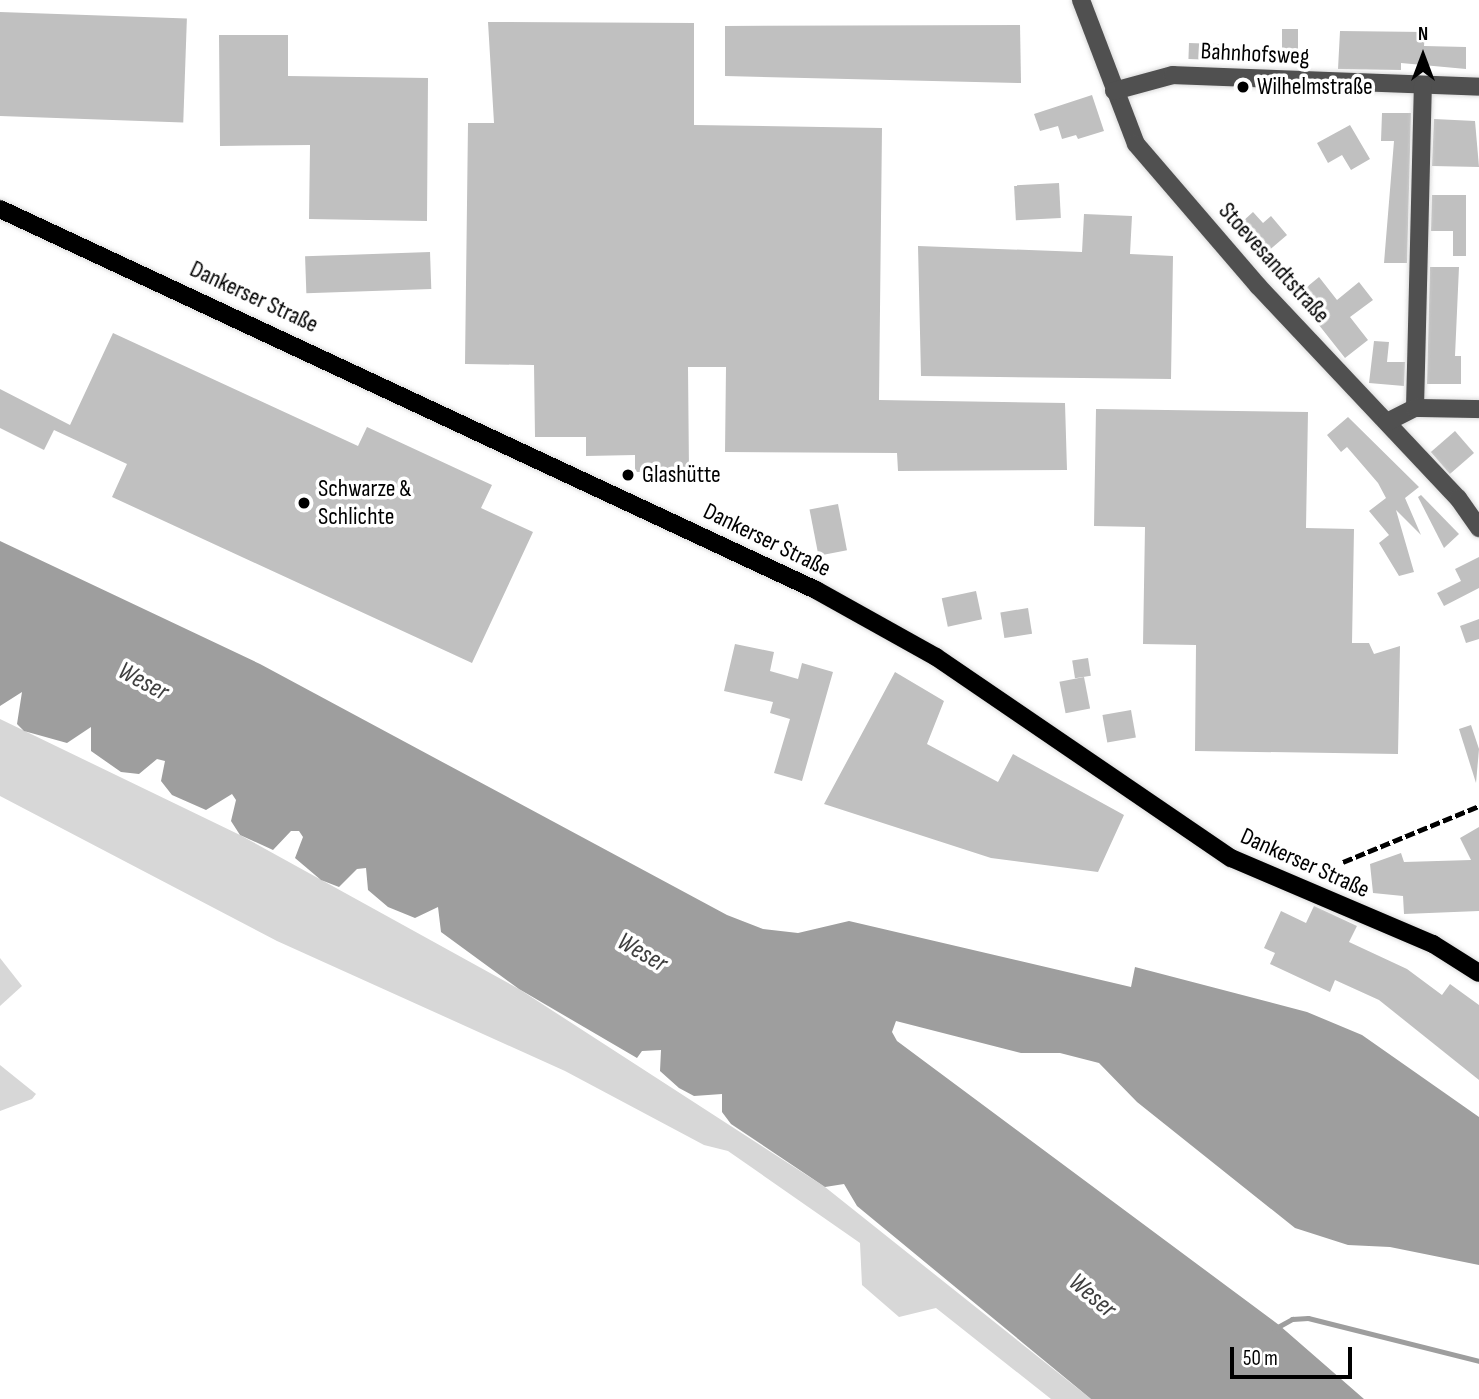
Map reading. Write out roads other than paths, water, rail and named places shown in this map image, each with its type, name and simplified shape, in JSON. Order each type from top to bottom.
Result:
[{"type":"main road","name":"Dankerser Straße","points":[[0,209],[816,590],[936,657],[1231,858],[1433,944],[1479,973]]},
{"type":"street","name":"Stoevesandtstraße","points":[[1081,0],[1136,144],[1258,286],[1387,422],[1479,528]]},
{"type":"street","name":"Bahnhofsweg","points":[[1114,91],[1173,75],[1479,87]]},
{"type":"street","points":[[1415,408],[1423,86]]},
{"type":"street","points":[[1387,422],[1415,408],[1479,409]]},
{"type":"water","name":"Weser","points":[[0,541],[260,664],[727,915],[763,929],[798,933],[849,921],[1131,987],[1135,967],[1307,1012],[1362,1035],[1479,1117],[1479,1265],[1390,1247],[1348,1245],[1295,1228],[1137,1102],[1099,1063],[1060,1053],[1021,1053],[896,1021],[892,1032],[897,1041],[1279,1325],[1364,1399],[1091,1399],[857,1206],[844,1184],[825,1187],[731,1124],[722,1112],[722,1094],[694,1096],[679,1088],[660,1071],[661,1050],[642,1051],[637,1058],[519,989],[441,932],[438,907],[415,918],[388,907],[368,890],[366,868],[357,869],[339,887],[321,880],[295,858],[303,837],[299,831],[291,831],[273,850],[240,835],[231,821],[236,800],[232,794],[206,810],[172,795],[161,781],[165,761],[157,759],[139,774],[121,772],[91,751],[91,727],[67,743],[24,731],[17,724],[22,692],[0,706]]},
{"type":"waterway","points":[[1274,1329],[1292,1319],[1308,1318],[1479,1361]]},
{"type":"railway","points":[[1343,862],[1479,806]]},
{"type":"place","name":"Wilhelmstraße","points":[[1243,87]]},
{"type":"place","name":"Glashütte","points":[[628,475]]},
{"type":"place","name":"Schwarze & Schlichte","points":[[304,503]]}]
